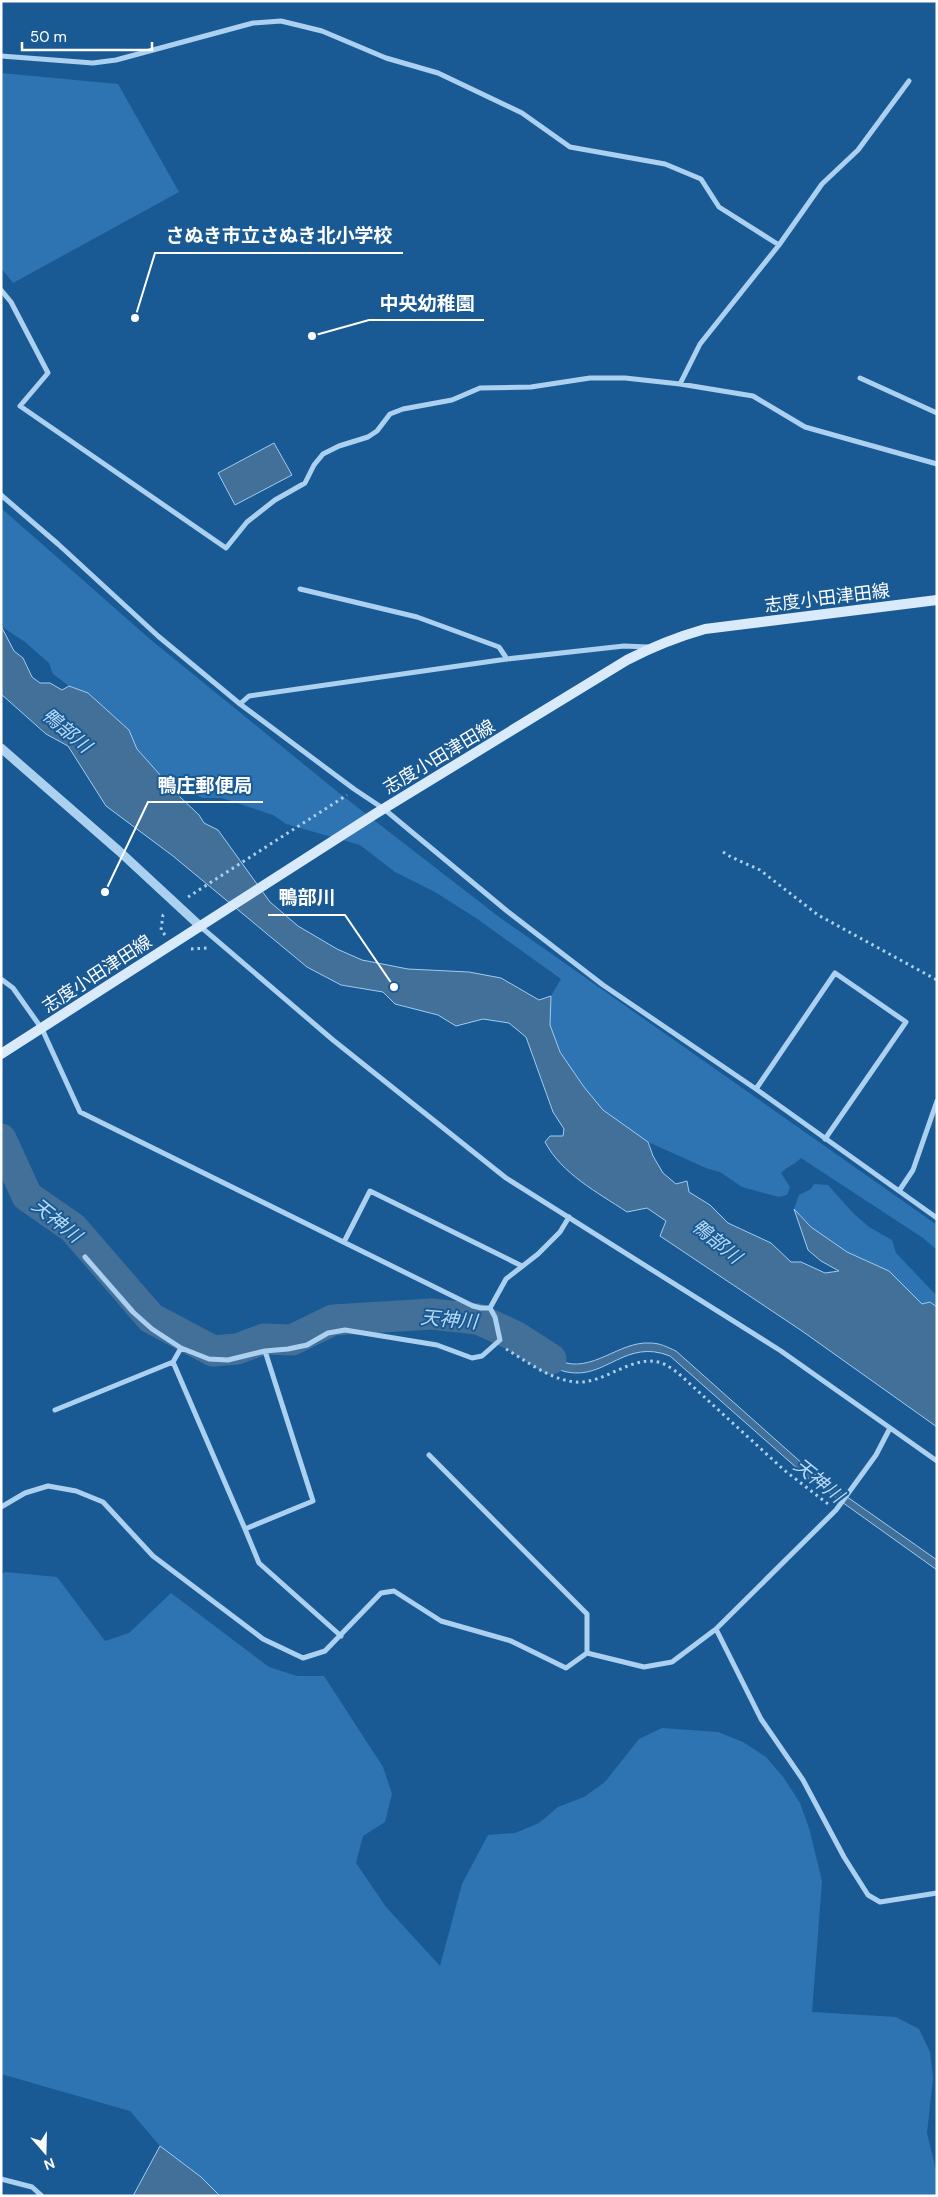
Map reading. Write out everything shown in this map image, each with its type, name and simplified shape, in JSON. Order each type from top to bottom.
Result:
[{"type":"main road","name":"志度小田津田線","points":[[1,1054],[380,811],[627,660],[678,637],[705,629],[937,600]]},
{"type":"street","points":[[1,56],[93,63],[116,60],[253,23],[281,21],[322,31],[386,58],[438,73],[522,113],[570,147],[665,164],[701,179],[719,207],[779,245]]},
{"type":"street","points":[[680,384],[700,344],[779,245],[822,184],[858,150],[909,80]]},
{"type":"street","points":[[1,290],[11,302],[48,373],[20,406],[226,548],[247,522],[275,500],[305,483],[322,454],[339,446],[368,437],[377,431],[390,414],[452,400],[480,388],[531,388],[590,378],[625,378],[680,384],[753,396],[805,428],[937,464]]},
{"type":"street","points":[[860,378],[937,413]]},
{"type":"street","points":[[1,495],[58,544],[158,636],[240,704],[354,789],[603,985],[756,1089],[937,1218]]},
{"type":"street","points":[[300,590],[425,620],[499,647],[507,659]]},
{"type":"street","points":[[240,704],[249,696],[507,659],[624,646],[652,648]]},
{"type":"street","points":[[1,748],[119,851],[200,927],[333,1040],[506,1178],[781,1351],[937,1461]]},
{"type":"street","points":[[756,1089],[834,973],[906,1022],[826,1139]]},
{"type":"street","points":[[1,979],[13,988],[42,1029],[80,1112],[345,1240],[473,1306],[480,1308],[490,1307]]},
{"type":"street","points":[[899,1191],[912,1170],[937,1101]]},
{"type":"street","points":[[345,1240],[370,1191],[522,1266]]},
{"type":"street","points":[[490,1307],[506,1279],[538,1254],[560,1232],[569,1217]]},
{"type":"street","points":[[85,1257],[132,1312],[152,1329],[181,1348],[209,1359],[228,1360],[265,1351],[288,1350],[307,1345],[328,1333],[345,1330],[437,1345],[472,1358],[482,1356],[500,1340],[496,1318],[490,1307]]},
{"type":"street","points":[[55,1410],[173,1362],[181,1348]]},
{"type":"street","points":[[245,1529],[313,1500],[265,1351]]},
{"type":"street","points":[[173,1362],[259,1563],[341,1636]]},
{"type":"street","points":[[1,1507],[25,1493],[48,1486],[76,1490],[103,1502],[153,1556],[264,1639],[303,1658],[325,1651],[382,1593],[394,1591],[441,1622],[511,1641],[566,1668],[587,1653],[644,1667],[672,1662],[716,1629],[838,1508],[876,1455],[890,1428]]},
{"type":"street","points":[[429,1455],[587,1614],[587,1653]]},
{"type":"street","points":[[716,1629],[762,1720],[803,1780],[844,1858],[868,1895],[880,1902],[937,1893]]},
{"type":"street","points":[[1,2179],[32,2187],[42,2196]]},
{"type":"path","points":[[190,896],[349,794]]},
{"type":"path","points":[[724,852],[760,870],[818,914],[937,980]]},
{"type":"path","points":[[497,1343],[552,1377],[575,1382],[590,1382],[628,1366],[649,1361],[664,1364],[677,1372],[784,1470],[838,1508]]},
{"type":"shaded area","points":[[1,73],[118,84],[179,192],[13,283],[1,268]]},
{"type":"shaded area","points":[[1,508],[151,640],[339,793],[499,917],[937,1225],[937,1250],[923,1238],[801,1158],[781,1173],[790,1187],[787,1195],[779,1197],[742,1187],[720,1172],[706,1168],[648,1142],[603,1110],[584,1087],[560,1052],[550,1025],[551,996],[561,979],[476,918],[435,892],[395,872],[360,845],[286,824],[273,815],[222,798],[202,798],[174,781],[167,783],[137,749],[129,730],[88,693],[69,686],[53,674],[49,663],[25,642],[1,626]]},
{"type":"shaded area","points":[[814,1184],[828,1185],[853,1213],[869,1227],[892,1240],[896,1253],[937,1296],[937,1307],[930,1302],[922,1304],[889,1271],[847,1252],[811,1227],[794,1209],[799,1195],[811,1189]]},
{"type":"shaded area","points":[[5,1572],[57,1577],[105,1641],[129,1633],[171,1593],[269,1667],[297,1676],[324,1676],[383,1767],[392,1794],[385,1822],[363,1836],[356,1863],[386,1907],[440,1966],[462,1884],[488,1835],[515,1833],[539,1823],[558,1807],[584,1797],[605,1782],[639,1739],[662,1728],[718,1732],[743,1742],[766,1757],[784,1778],[800,1803],[809,1828],[822,1881],[812,2012],[896,2017],[919,2029],[930,2052],[933,2078],[927,2133],[937,2174],[937,2196],[220,2196],[201,2177],[160,2146],[130,2111],[1,2074],[1,1575]]},
{"type":"water","points":[[274,443],[292,475],[235,505],[218,473]]},
{"type":"water","points":[[1,626],[14,651],[23,658],[32,677],[40,683],[50,683],[62,690],[69,686],[88,693],[129,730],[137,749],[177,794],[199,815],[204,823],[218,830],[270,902],[298,926],[337,949],[362,960],[408,969],[469,972],[501,978],[539,1000],[551,996],[550,1025],[560,1052],[584,1087],[603,1110],[648,1142],[653,1156],[663,1173],[676,1184],[687,1181],[689,1192],[710,1205],[728,1223],[771,1243],[791,1262],[801,1262],[825,1273],[839,1271],[821,1261],[808,1250],[794,1209],[811,1227],[847,1252],[889,1271],[922,1304],[930,1302],[937,1307],[937,1427],[802,1331],[660,1236],[666,1221],[647,1208],[627,1212],[581,1182],[561,1164],[545,1142],[550,1136],[563,1136],[564,1129],[553,1112],[526,1037],[509,1023],[483,1019],[456,1026],[438,1015],[395,1004],[383,992],[341,985],[307,967],[173,856],[106,806],[68,746],[46,734],[1,694]]},
{"type":"water","points":[[517,1334],[554,1358],[572,1364],[594,1360],[639,1344],[663,1345],[676,1351],[813,1473],[937,1560],[937,1570],[807,1477],[670,1356],[654,1352],[640,1352],[593,1370],[581,1373],[567,1372],[545,1364],[512,1343]]},
{"type":"water","points":[[160,2146],[201,2177],[220,2196],[133,2196]]},
{"type":"waterway","name":"天神川","points":[[1,1139],[27,1196],[73,1228],[151,1318],[213,1351],[237,1349],[264,1339],[292,1340],[333,1320],[432,1314],[478,1319],[515,1336],[551,1359]]},
{"type":"place","name":"さぬき市立さぬき北小学校","points":[[135,318]]},
{"type":"place","name":"中央幼稚園","points":[[312,336]]},
{"type":"place","name":"鴨庄郵便局","points":[[105,892]]},
{"type":"place","name":"鴨部川","points":[[394,987]]}]
